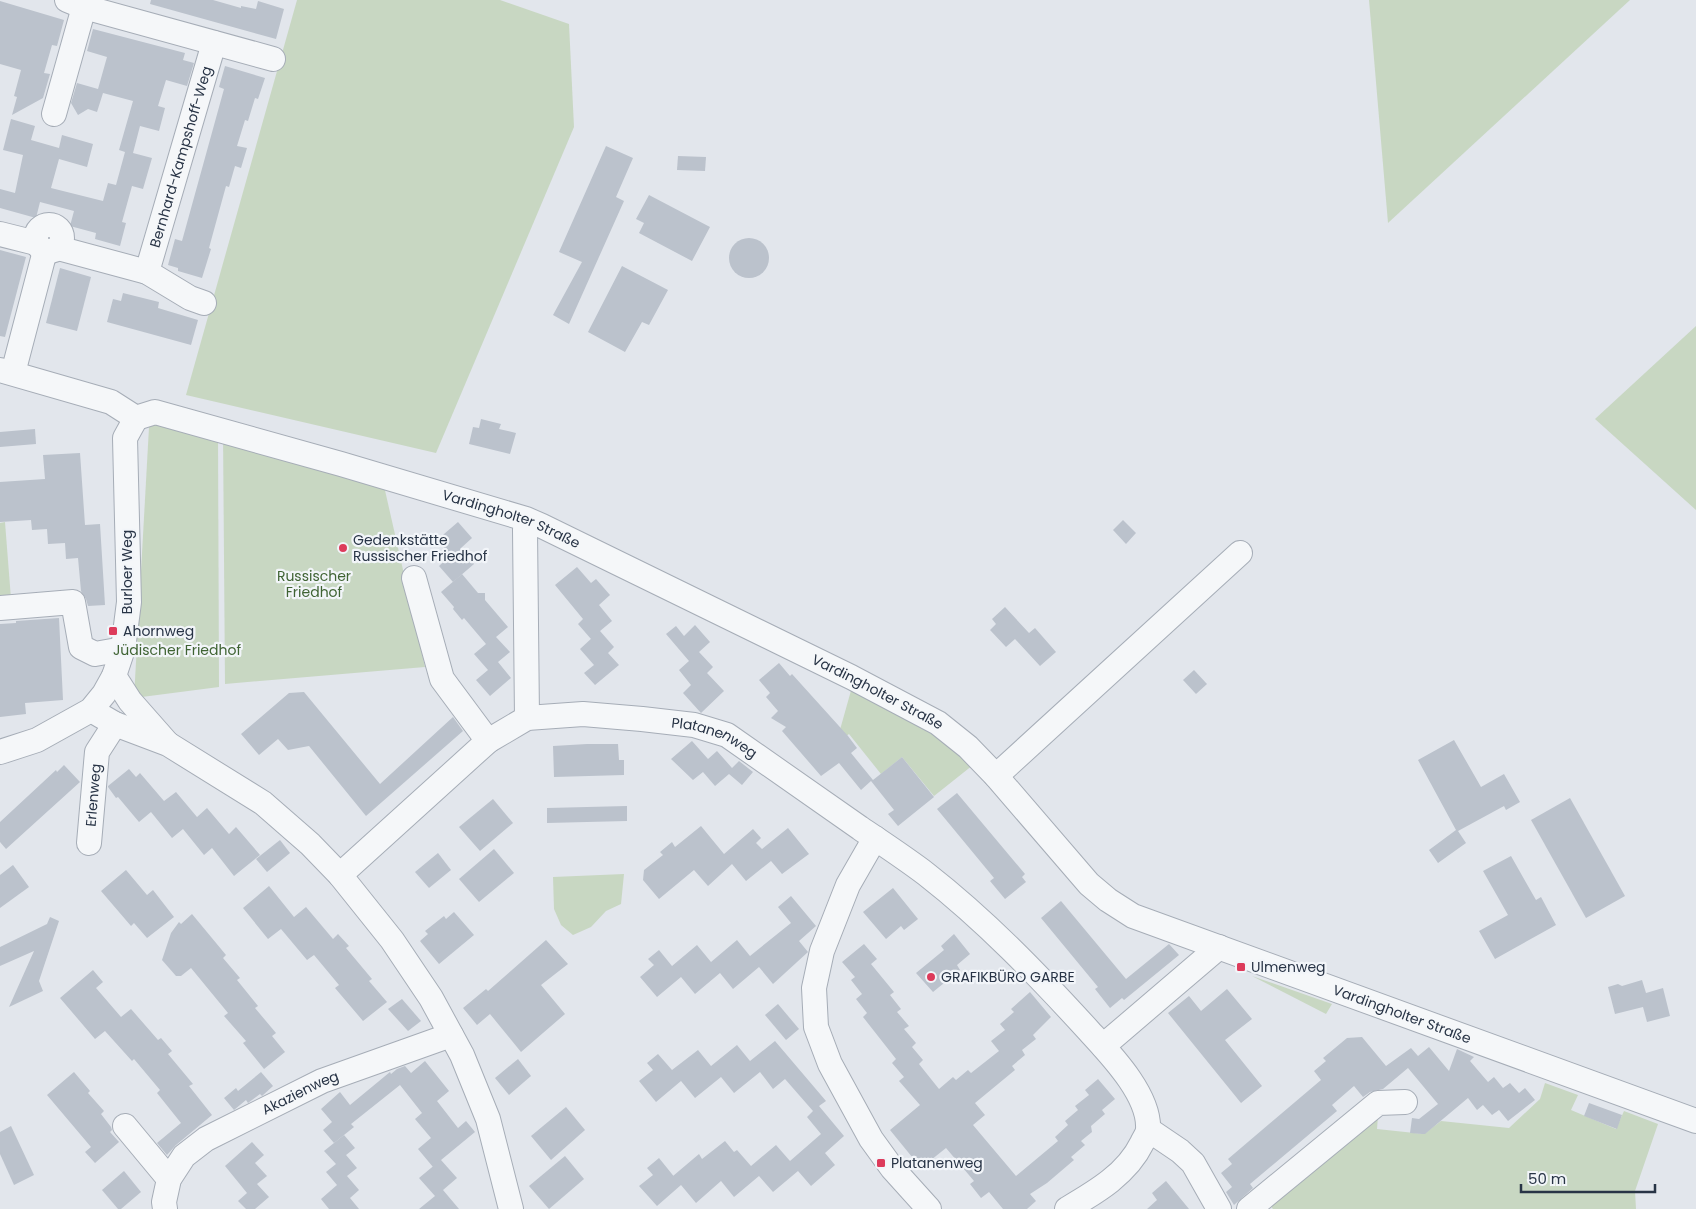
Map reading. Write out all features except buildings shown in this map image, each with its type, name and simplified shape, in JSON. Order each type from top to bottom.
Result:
[{"type":"street","points":[[54,114],[76,4],[273,60]]},
{"type":"street","name":"Bernhard-Kampshoff-Weg","points":[[147,272],[214,43]]},
{"type":"street","points":[[0,234],[147,272],[190,298],[204,303]]},
{"type":"street","points":[[47,247],[7,372],[112,402],[136,418]]},
{"type":"street","name":"Vardingholter Straße","points":[[136,418],[155,412],[341,464],[526,519],[542,526],[852,677],[938,723],[968,747],[996,776],[1089,884],[1108,900],[1133,916],[1696,1121]]},
{"type":"street","name":"Burloer Weg","points":[[0,752],[37,740],[91,710],[104,694],[114,676],[122,649],[129,602],[125,438],[136,418]]},
{"type":"street","points":[[525,530],[527,718]]},
{"type":"street","points":[[996,776],[1240,553]]},
{"type":"street","points":[[414,578],[442,679],[488,740]]},
{"type":"street","points":[[0,608],[73,602],[80,647],[95,654],[122,649]]},
{"type":"street","points":[[114,676],[130,701],[168,744]]},
{"type":"street","points":[[91,710],[116,724],[168,744],[262,803],[310,844],[340,875],[396,948],[431,998],[462,1055],[488,1119],[511,1209]]},
{"type":"street","name":"Platanenweg","points":[[340,875],[488,740],[527,718],[583,714],[636,718],[694,725],[727,735],[925,873],[970,910],[1008,946],[1126,1074],[1146,1112],[1149,1130]]},
{"type":"street","name":"Erlenweg","points":[[89,843],[97,752],[116,724]]},
{"type":"street","points":[[875,838],[848,885],[822,951],[814,988],[816,1026],[830,1064],[871,1139],[892,1168],[929,1209]]},
{"type":"street","points":[[1102,1046],[1219,947]]},
{"type":"street","name":"Akazienweg","points":[[165,1209],[164,1202],[170,1179],[184,1156],[206,1139],[322,1081],[451,1035]]},
{"type":"street","points":[[1249,1209],[1378,1103],[1406,1102]]},
{"type":"street","points":[[125,1126],[170,1179]]},
{"type":"street","points":[[1067,1209],[1100,1189],[1120,1173],[1137,1153],[1149,1130],[1180,1151],[1193,1163],[1220,1209]]},
{"type":"green space","points":[[297,0],[500,0],[569,24],[574,127],[436,453],[186,395]]},
{"type":"green space","points":[[1369,0],[1630,0],[1388,223]]},
{"type":"green space","points":[[1696,326],[1696,510],[1595,419]]},
{"type":"green space","name":"Jüdischer Friedhof","points":[[150,409],[218,432],[219,687],[134,698]]},
{"type":"green space","name":"Russischer Friedhof","points":[[223,432],[382,477],[425,667],[225,684]]},
{"type":"green space","points":[[5,522],[11,599],[0,600],[0,523]]},
{"type":"green space","points":[[852,687],[934,729],[973,765],[934,796],[902,757],[881,774],[849,734],[836,744]]},
{"type":"green space","points":[[624,874],[621,904],[606,911],[591,927],[573,935],[561,925],[554,909],[553,877]]},
{"type":"green space","points":[[1252,976],[1332,1004],[1326,1014]]},
{"type":"green space","points":[[1545,1083],[1578,1095],[1571,1110],[1616,1129],[1624,1111],[1658,1124],[1635,1191],[1636,1209],[1273,1209],[1267,1202],[1378,1116],[1377,1129],[1424,1134],[1441,1121],[1509,1128],[1540,1099]]},
{"type":"place","name":"Gedenkstätte Russischer Friedhof","points":[[343,548]]},
{"type":"place","name":"Ahornweg","points":[[113,631]]},
{"type":"place","name":"Ulmenweg","points":[[1241,967]]},
{"type":"place","name":"GRAFIKBÜRO GARBE","points":[[931,977]]},
{"type":"place","name":"Platanenweg","points":[[881,1163]]}]
